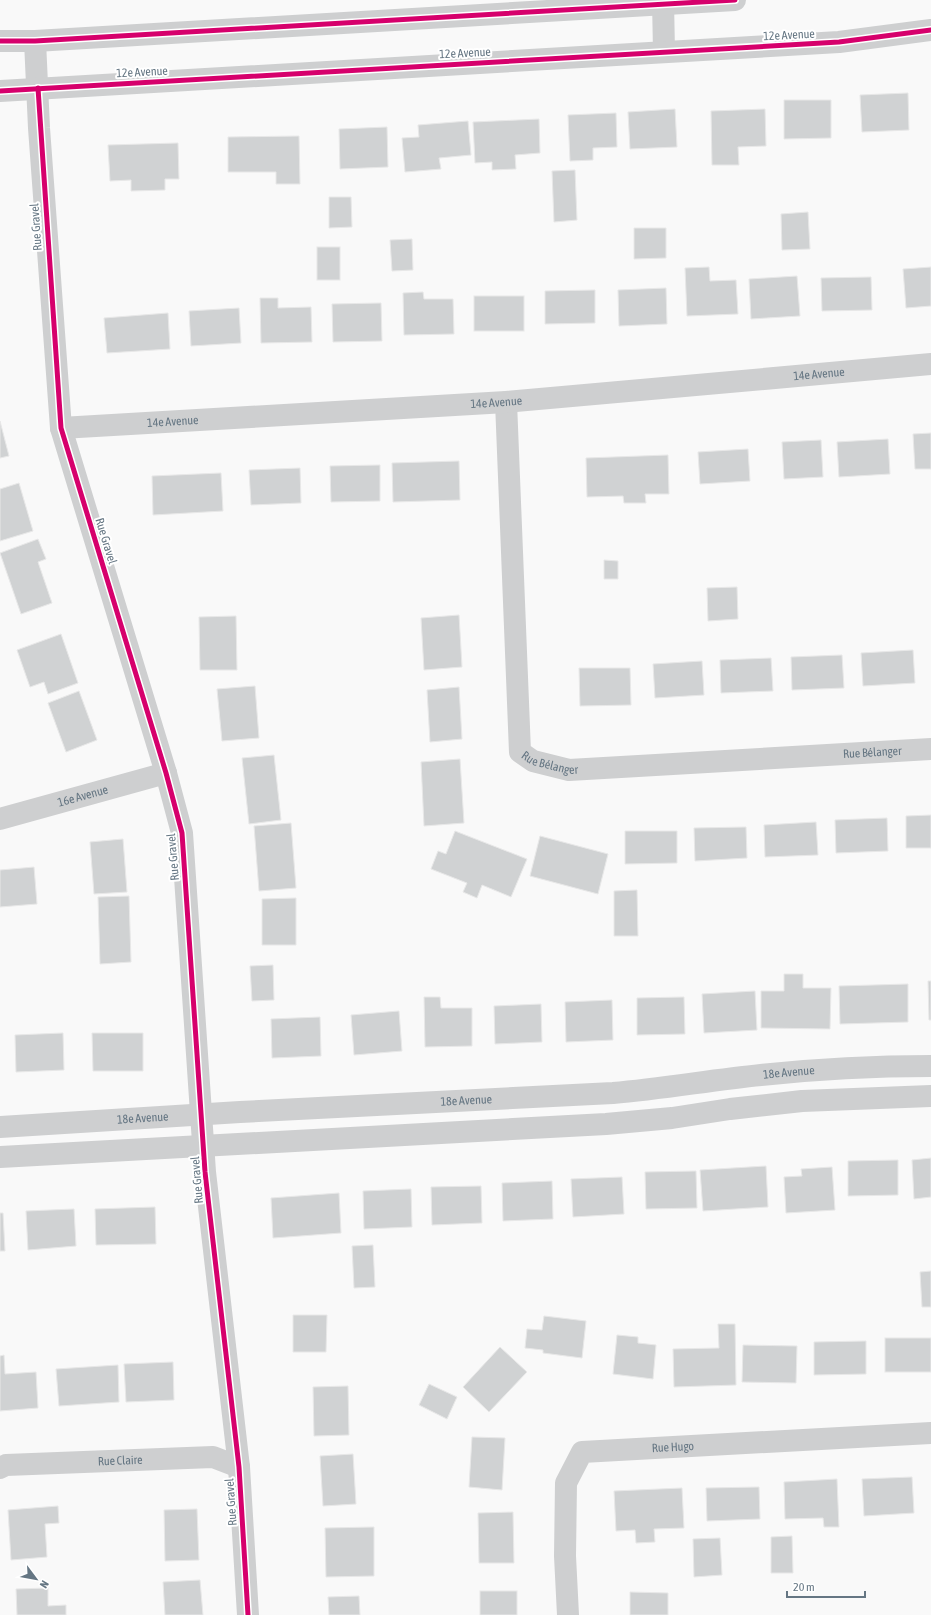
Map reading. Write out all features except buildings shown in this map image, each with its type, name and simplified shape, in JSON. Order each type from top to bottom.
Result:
[{"type":"street","points":[[0,41],[35,41],[663,2],[735,0]]},
{"type":"street","points":[[663,2],[664,52]]},
{"type":"street","name":"12e Avenue","points":[[0,91],[839,42],[931,30]]},
{"type":"street","name":"Rue Gravel","points":[[35,41],[61,428],[166,773],[182,833],[206,1177],[239,1468],[248,1615]]},
{"type":"street","name":"14e Avenue","points":[[61,428],[506,402],[931,364]]},
{"type":"street","name":"Rue Bélanger","points":[[506,402],[520,752],[533,761],[569,770],[931,749]]},
{"type":"street","name":"16e Avenue","points":[[0,819],[166,773]]},
{"type":"street","name":"18e Avenue","points":[[0,1127],[613,1093],[714,1080],[785,1073],[887,1066],[931,1066]]},
{"type":"street","points":[[0,1157],[606,1124],[672,1118],[730,1109],[794,1102],[931,1096]]},
{"type":"street","name":"Rue Hugo","points":[[568,1615],[565,1556],[566,1483],[582,1452],[931,1433]]},
{"type":"street","name":"Rue Claire","points":[[0,1468],[6,1465],[213,1457],[239,1468]]},
{"type":"cycle path","points":[[0,41],[35,41],[735,0]]},
{"type":"cycle path","points":[[0,91],[839,42],[931,30]]},
{"type":"cycle path","points":[[38,88],[61,428],[166,773],[182,833],[205,1172],[239,1467],[248,1615]]}]
